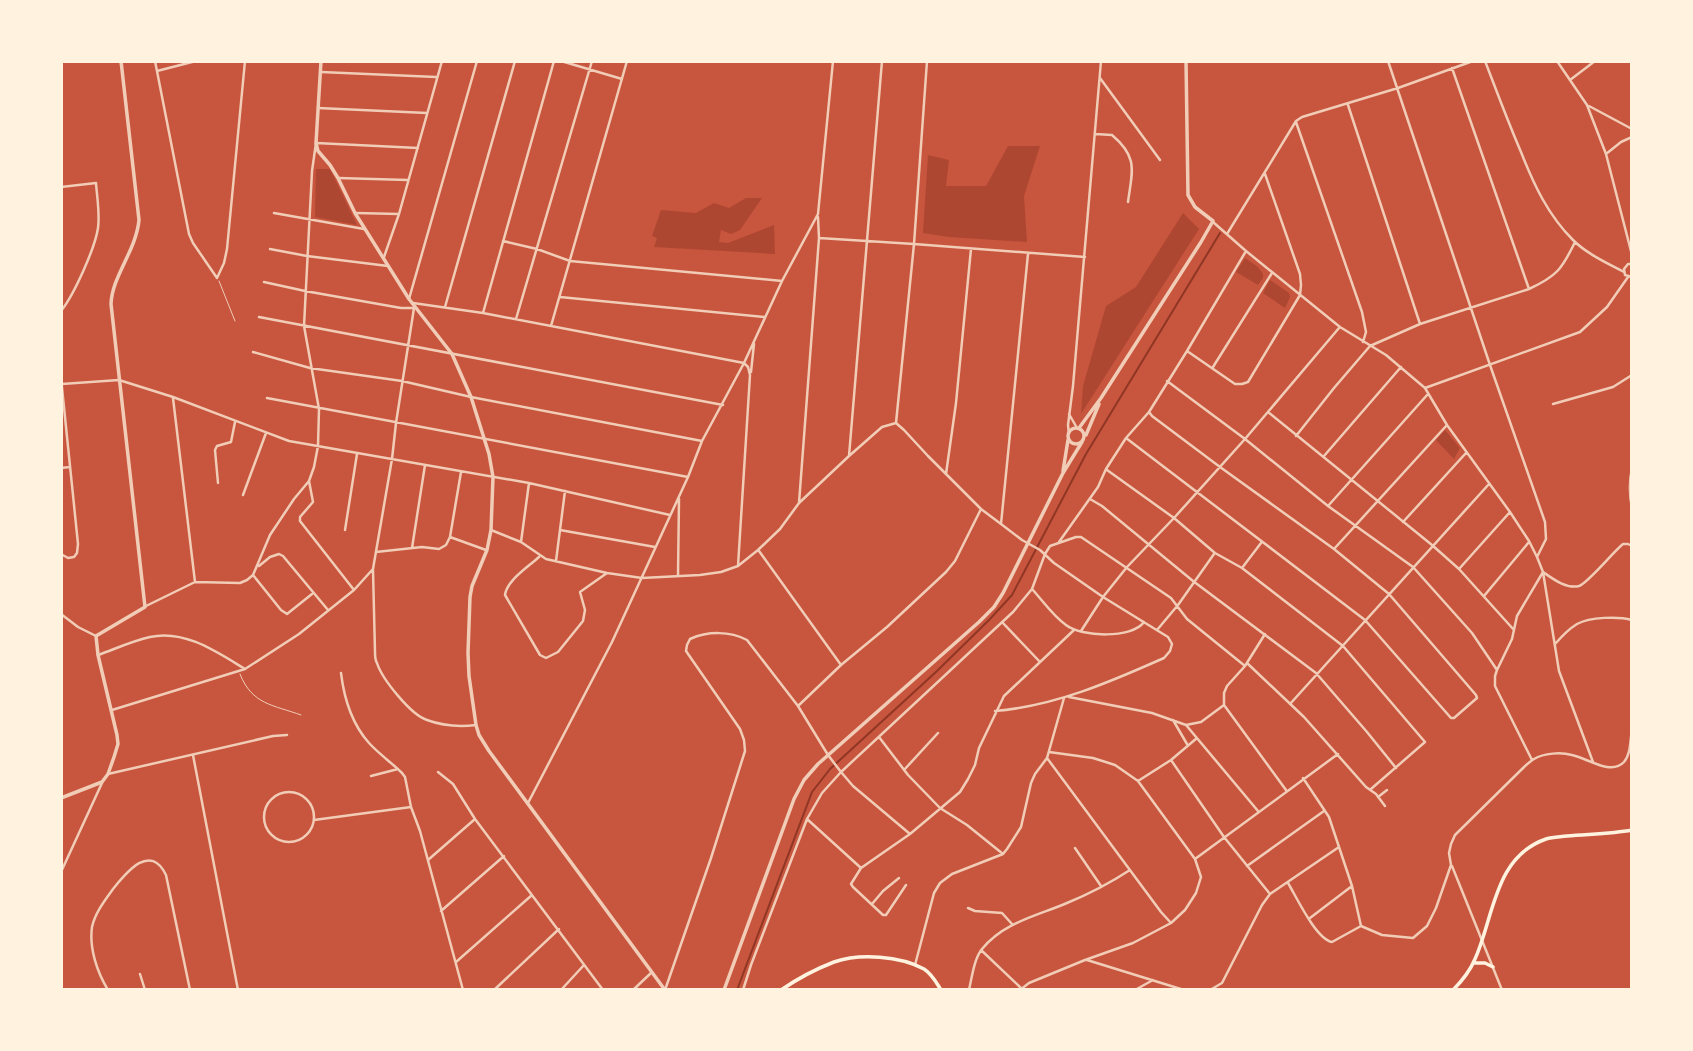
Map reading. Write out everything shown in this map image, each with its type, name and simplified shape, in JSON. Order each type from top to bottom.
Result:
[{"type":"main road","points":[[1453,990],[1465,978],[1473,964],[1499,885],[1516,857],[1530,846],[1549,838],[1632,830]]},
{"type":"main road","points":[[781,990],[834,962],[864,957],[891,958],[915,965],[926,970],[941,990]]},
{"type":"main road","points":[[1473,964],[1485,963],[1493,967]]},
{"type":"street","points":[[121,61],[139,220],[135,242],[111,299],[145,607]]},
{"type":"street","points":[[155,61],[189,234],[192,243],[217,278],[227,249],[245,61]]},
{"type":"street","points":[[157,71],[196,61]]},
{"type":"street","points":[[96,636],[195,582],[240,583],[253,575],[270,535],[309,481],[318,446],[319,409],[304,326],[305,291],[321,61]]},
{"type":"street","points":[[384,257],[400,214],[442,61]]},
{"type":"street","points":[[410,299],[477,61]]},
{"type":"street","points":[[445,307],[515,61]]},
{"type":"street","points":[[483,313],[554,61]]},
{"type":"street","points":[[561,61],[622,79]]},
{"type":"street","points":[[516,319],[592,61]]},
{"type":"street","points":[[551,326],[627,61]]},
{"type":"street","points":[[799,503],[819,238],[818,214],[833,61]]},
{"type":"street","points":[[849,456],[882,61]]},
{"type":"street","points":[[896,423],[914,244],[927,61]]},
{"type":"street","points":[[1063,473],[1069,436],[1101,61]]},
{"type":"street","points":[[1185,61],[1188,195],[1195,207],[1272,273],[1340,327],[1401,367],[1425,388],[1466,453],[1529,541],[1543,572],[1559,671],[1593,762]]},
{"type":"street","points":[[1388,61],[1545,522],[1546,539],[1536,557]]},
{"type":"street","points":[[1227,234],[1296,121],[1473,61]]},
{"type":"street","points":[[1425,388],[1580,332],[1607,307],[1631,277],[1575,242],[1552,214],[1536,188],[1485,61]]},
{"type":"street","points":[[1557,61],[1587,105],[1606,154],[1632,255]]},
{"type":"street","points":[[1569,80],[1595,61]]},
{"type":"street","points":[[1452,68],[1529,289]]},
{"type":"street","points":[[321,72],[437,77]]},
{"type":"street","points":[[1100,78],[1160,160]]},
{"type":"street","points":[[1348,104],[1420,324]]},
{"type":"street","points":[[1587,105],[1632,130]]},
{"type":"street","points":[[318,108],[428,113]]},
{"type":"street","points":[[1296,121],[1362,312],[1366,332],[1363,342]]},
{"type":"street","points":[[1095,134],[1112,135],[1131,157],[1128,202]]},
{"type":"street","points":[[1606,154],[1632,137]]},
{"type":"street","points":[[316,143],[418,148]]},
{"type":"street","points":[[316,143],[318,151],[338,178],[355,213],[415,307],[452,354],[471,397],[484,440],[493,477],[491,530],[487,550],[472,586],[468,611],[469,676],[479,736],[665,990]]},
{"type":"street","points":[[1186,351],[1235,384],[1248,382],[1300,295],[1300,274],[1265,174]]},
{"type":"street","points":[[338,178],[409,180]]},
{"type":"street","points":[[61,187],[96,183],[98,221],[96,236],[70,299],[61,311]]},
{"type":"street","points":[[274,213],[365,229]]},
{"type":"street","points":[[355,213],[400,214]]},
{"type":"street","points":[[528,803],[607,652],[702,441],[723,405],[782,281],[818,214]]},
{"type":"street","points":[[1069,436],[1101,398],[1213,221]]},
{"type":"street","points":[[819,238],[1085,257]]},
{"type":"street","points":[[503,241],[570,261],[782,281]]},
{"type":"street","points":[[1296,436],[1370,346],[1420,324],[1529,289],[1545,281],[1557,273],[1575,242]]},
{"type":"street","points":[[270,248],[307,256],[389,266]]},
{"type":"street","points":[[946,474],[971,249]]},
{"type":"street","points":[[1059,542],[1098,487],[1106,469],[1126,439],[1149,411],[1246,251]]},
{"type":"street","points":[[1001,524],[1028,254]]},
{"type":"street","points":[[1624,272],[1625,266],[1632,264]]},
{"type":"street","points":[[1213,367],[1272,273]]},
{"type":"street","points":[[264,282],[401,308],[445,307],[483,313],[744,363]]},
{"type":"street","points":[[559,297],[765,317]]},
{"type":"street","points":[[415,307],[373,569],[375,652],[383,676],[424,720],[453,727],[476,725]]},
{"type":"street","points":[[259,317],[723,405]]},
{"type":"street","points":[[1081,631],[1102,597],[1127,567],[1245,439],[1340,327]]},
{"type":"street","points":[[738,566],[750,375],[755,339]]},
{"type":"street","points":[[253,352],[310,368],[402,381],[471,397],[702,441]]},
{"type":"street","points":[[744,363],[750,375]]},
{"type":"street","points":[[1324,456],[1401,367]]},
{"type":"street","points":[[1553,404],[1606,390],[1632,375]]},
{"type":"street","points":[[61,378],[78,544],[74,557],[68,558],[61,554]]},
{"type":"street","points":[[62,384],[119,380],[173,397],[289,441],[528,483],[670,515]]},
{"type":"street","points":[[1167,381],[1328,506],[1412,567],[1472,633],[1497,670]]},
{"type":"street","points":[[1328,506],[1428,394]]},
{"type":"street","points":[[173,397],[195,582]]},
{"type":"street","points":[[267,398],[688,477]]},
{"type":"street","points":[[724,990],[794,799],[804,780],[818,764],[994,607],[1063,473],[1083,440],[1101,398]]},
{"type":"street","points":[[1126,439],[1365,620],[1453,718],[1477,698],[1389,594],[1334,549],[1220,467],[1149,411]]},
{"type":"street","points":[[1268,412],[1432,545],[1459,569],[1514,630]]},
{"type":"street","points":[[1069,414],[1083,432],[1083,440]]},
{"type":"street","points":[[218,483],[215,450],[217,446],[231,442],[236,421]]},
{"type":"street","points":[[491,530],[521,542],[540,556],[607,573],[642,578],[721,572],[738,566],[758,550],[780,529],[799,503],[849,456],[882,427],[896,423]]},
{"type":"street","points":[[896,423],[981,509],[1102,597],[1168,637],[1172,644],[1164,658],[1066,698],[995,711]]},
{"type":"street","points":[[1334,549],[1447,425]]},
{"type":"street","points":[[243,495],[267,433]]},
{"type":"street","points":[[1069,436],[1074,444],[1083,440]]},
{"type":"street","points":[[1403,522],[1466,453]]},
{"type":"street","points":[[345,530],[357,454]]},
{"type":"street","points":[[412,548],[425,464]]},
{"type":"street","points":[[61,468],[70,467]]},
{"type":"street","points":[[1632,468],[1629,492],[1632,508]]},
{"type":"street","points":[[1106,469],[1343,646],[1425,742],[1371,789]]},
{"type":"street","points":[[376,552],[422,547],[439,549],[446,545],[450,537],[461,470]]},
{"type":"street","points":[[309,481],[313,502],[300,517],[300,521],[354,590]]},
{"type":"street","points":[[521,542],[528,483]]},
{"type":"street","points":[[1290,704],[1489,484]]},
{"type":"street","points":[[555,561],[565,491]]},
{"type":"street","points":[[678,576],[679,497]]},
{"type":"street","points":[[1090,498],[1193,582],[1316,673],[1396,768]]},
{"type":"street","points":[[798,706],[946,572],[955,561],[981,509]]},
{"type":"street","points":[[1459,569],[1510,512]]},
{"type":"street","points":[[560,530],[655,547]]},
{"type":"street","points":[[450,537],[487,550]]},
{"type":"street","points":[[743,990],[807,819],[822,793],[840,771],[1013,612],[1032,589],[1050,546],[1076,537],[1081,537],[1171,598],[1187,620],[1246,665],[1290,704],[1385,806]]},
{"type":"street","points":[[1484,596],[1529,541]]},
{"type":"street","points":[[1242,568],[1261,542]]},
{"type":"street","points":[[1543,572],[1568,586],[1578,586],[1590,578],[1623,544],[1632,546]]},
{"type":"street","points":[[758,550],[841,665]]},
{"type":"street","points":[[1157,630],[1215,553]]},
{"type":"street","points":[[256,568],[270,557],[279,554],[283,556],[328,611]]},
{"type":"street","points":[[540,556],[512,582],[505,590],[505,596],[540,655],[546,657],[558,652],[583,621],[581,591],[607,573]]},
{"type":"street","points":[[113,710],[240,672],[299,634],[354,590],[373,569]]},
{"type":"street","points":[[1532,760],[1495,686],[1497,670],[1508,649],[1517,616],[1543,572]]},
{"type":"street","points":[[253,575],[287,614],[313,593]]},
{"type":"street","points":[[1032,589],[1063,623],[1074,630],[1116,634],[1139,628],[1144,622]]},
{"type":"street","points":[[61,614],[96,636]]},
{"type":"street","points":[[1556,643],[1579,623],[1612,617],[1632,620]]},
{"type":"street","points":[[1002,622],[1040,662]]},
{"type":"street","points":[[906,885],[889,914],[883,915],[852,886],[861,868],[909,834],[960,792],[975,765],[979,748],[995,711],[1010,689],[1074,630]]},
{"type":"street","points":[[665,990],[745,751],[740,729],[686,651],[690,639],[713,633],[738,635],[747,640],[798,706],[840,771],[853,786],[909,834]]},
{"type":"street","points":[[1265,634],[1246,665],[1227,686],[1224,705],[1287,791]]},
{"type":"street","points":[[61,872],[102,782],[108,775],[118,744],[96,636]]},
{"type":"street","points":[[98,655],[150,637],[171,636],[209,647],[245,669]]},
{"type":"street","points":[[341,673],[346,703],[363,734],[405,777],[463,990]]},
{"type":"street","points":[[1066,698],[1152,713],[1186,725],[1258,812]]},
{"type":"street","points":[[915,965],[934,892],[940,883],[952,874],[1003,854],[1021,827],[1031,783],[1047,758],[1066,698]]},
{"type":"street","points":[[1186,725],[1201,722],[1224,705]]},
{"type":"street","points":[[1173,720],[1188,745]]},
{"type":"street","points":[[1502,990],[1451,864],[1449,852],[1455,835],[1532,760],[1551,754],[1570,754],[1607,768],[1617,767],[1625,762],[1628,755],[1632,730]]},
{"type":"street","points":[[904,770],[938,733]]},
{"type":"street","points":[[108,775],[287,735]]},
{"type":"street","points":[[879,737],[904,770],[940,808],[967,825],[1003,854]]},
{"type":"street","points":[[1138,781],[1171,760],[1197,738]]},
{"type":"street","points":[[981,950],[1020,989],[1028,983],[1133,943],[1171,923],[1185,910],[1200,886],[1201,877],[1195,859],[1138,781],[1115,765],[1093,758],[1049,752]]},
{"type":"street","points":[[1195,859],[1338,754]]},
{"type":"street","points":[[193,755],[238,990]]},
{"type":"street","points":[[1047,758],[1171,923]]},
{"type":"street","points":[[1171,760],[1224,837],[1270,894]]},
{"type":"street","points":[[371,776],[398,769]]},
{"type":"street","points":[[438,772],[453,784],[475,819],[603,990]]},
{"type":"street","points":[[1303,778],[1329,817],[1352,886],[1361,926]]},
{"type":"street","points":[[61,797],[102,782]]},
{"type":"street","points":[[1378,797],[1387,790]]},
{"type":"street","points":[[290,792],[305,798],[311,805],[314,821],[307,835],[300,840],[284,842],[276,839],[265,826],[265,810],[275,797],[290,792]]},
{"type":"street","points":[[314,821],[411,807]]},
{"type":"street","points":[[1247,866],[1325,810]]},
{"type":"street","points":[[428,859],[475,819]]},
{"type":"street","points":[[807,819],[861,868]]},
{"type":"street","points":[[1210,990],[1222,983],[1270,894],[1339,847]]},
{"type":"street","points":[[1075,848],[1101,886]]},
{"type":"street","points":[[441,911],[504,856]]},
{"type":"street","points":[[108,990],[95,960],[92,927],[105,901],[127,872],[141,862],[148,861],[157,864],[166,875],[190,990]]},
{"type":"street","points":[[1361,926],[1382,935],[1413,938],[1424,931],[1431,920],[1451,864]]},
{"type":"street","points":[[969,990],[977,957],[1000,932],[1012,924],[1065,904],[1130,870]]},
{"type":"street","points":[[872,904],[898,878]]},
{"type":"street","points":[[1287,882],[1327,942],[1361,926]]},
{"type":"street","points":[[1309,918],[1352,886]]},
{"type":"street","points":[[456,962],[532,895]]},
{"type":"street","points":[[968,908],[1002,913],[1012,924]]},
{"type":"street","points":[[494,990],[559,929]]},
{"type":"street","points":[[1085,960],[1184,990]]},
{"type":"street","points":[[561,990],[584,965]]},
{"type":"street","points":[[633,990],[652,972]]},
{"type":"street","points":[[140,974],[145,990]]},
{"type":"street","points":[[1135,990],[1153,980]]},
{"type":"lane","points":[[217,278],[235,321]]},
{"type":"lane","points":[[240,672],[247,688],[255,697],[301,715]]},
{"type":"shaded area","points":[[1008,146],[1040,146],[1024,196],[1027,242],[923,233],[928,155],[949,160],[946,186],[986,186]]},
{"type":"shaded area","points":[[316,169],[330,169],[357,225],[315,217]]},
{"type":"shaded area","points":[[746,198],[762,198],[740,230],[731,234],[721,230],[719,242],[728,243],[774,225],[775,254],[654,247],[657,238],[652,236],[661,210],[696,213],[714,203],[729,208]]},
{"type":"shaded area","points":[[1183,213],[1199,229],[1081,414],[1083,386],[1106,306],[1136,287]]},
{"type":"shaded area","points":[[1245,258],[1263,274],[1258,285],[1236,272]]},
{"type":"shaded area","points":[[1270,280],[1289,293],[1285,308],[1263,293]]},
{"type":"shaded area","points":[[1445,430],[1460,448],[1454,459],[1436,440]]},
{"type":"waterway","points":[[737,990],[812,792],[830,769],[937,671],[1012,595],[1086,454],[1220,233]]}]
